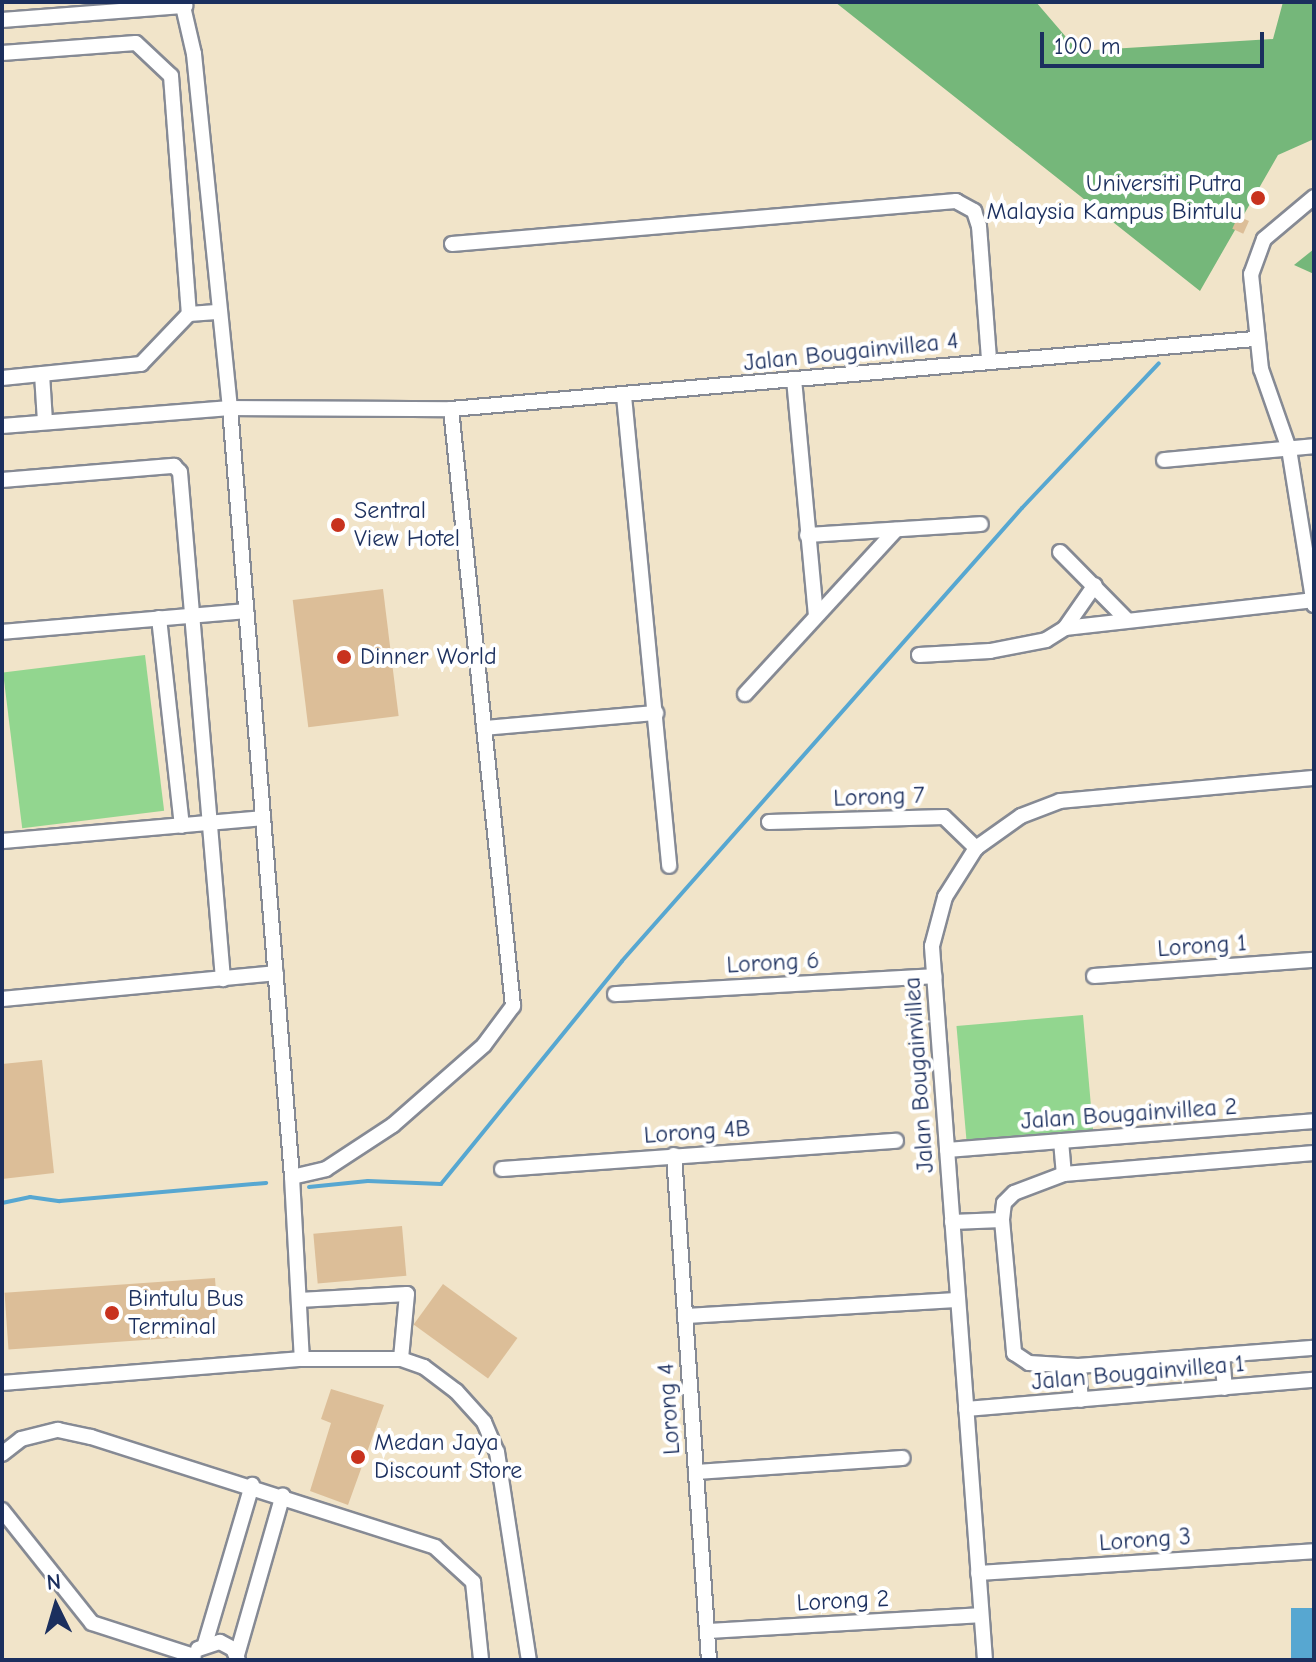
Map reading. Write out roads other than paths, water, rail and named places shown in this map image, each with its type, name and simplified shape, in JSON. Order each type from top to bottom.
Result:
[{"type":"street","points":[[2,20],[184,4],[230,408],[292,1177],[302,1359]]},
{"type":"street","points":[[2,53],[136,43],[171,76],[189,314]]},
{"type":"street","points":[[919,655],[1025,647],[1065,628],[1126,619],[1314,602],[1289,449],[1255,339],[1251,274],[1264,239],[1314,197]]},
{"type":"street","points":[[452,244],[956,201],[974,211],[979,226],[989,360]]},
{"type":"street","points":[[2,378],[141,364],[189,314],[220,312]]},
{"type":"street","name":"Jalan Bougainvillea 4","points":[[2,426],[230,408],[451,409],[1255,339]]},
{"type":"street","points":[[42,374],[45,422]]},
{"type":"street","points":[[794,379],[816,614]]},
{"type":"street","points":[[624,396],[669,866]]},
{"type":"street","points":[[292,1177],[326,1169],[393,1125],[484,1045],[513,1006],[451,409]]},
{"type":"street","points":[[1164,460],[1314,446]]},
{"type":"street","points":[[2,476],[174,466],[180,472],[223,979]]},
{"type":"street","points":[[807,535],[981,524]]},
{"type":"street","points":[[745,694],[896,530]]},
{"type":"street","points":[[1060,552],[1126,619]]},
{"type":"street","points":[[1065,628],[1095,585]]},
{"type":"street","points":[[2,632],[246,611]]},
{"type":"street","points":[[159,618],[182,826]]},
{"type":"street","points":[[484,728],[656,713]]},
{"type":"street","name":"Jalan Bougainvillea","points":[[985,1660],[932,946],[945,897],[976,848],[1021,816],[1060,801],[1314,778]]},
{"type":"street","name":"Lorong 7","points":[[769,822],[944,817],[976,848]]},
{"type":"street","points":[[2,841],[263,818]]},
{"type":"street","name":"Lorong 1","points":[[1094,976],[1314,960]]},
{"type":"street","points":[[2,999],[276,973]]},
{"type":"street","name":"Lorong 6","points":[[615,994],[934,976]]},
{"type":"street","name":"Jalan Bougainvillea 2","points":[[947,1150],[1314,1121]]},
{"type":"street","points":[[1204,1131],[1206,1158]]},
{"type":"street","name":"Lorong 4B","points":[[502,1169],[896,1141]]},
{"type":"street","points":[[1061,1141],[1064,1174]]},
{"type":"street","points":[[1314,1153],[1206,1158],[1064,1174],[1014,1193],[1004,1203],[1002,1220],[1014,1353],[1029,1363],[1078,1366],[1314,1348]]},
{"type":"street","name":"Lorong 4","points":[[674,1155],[709,1660]]},
{"type":"street","points":[[952,1222],[1002,1220]]},
{"type":"street","points":[[299,1300],[407,1294],[401,1359]]},
{"type":"street","points":[[685,1316],[958,1300]]},
{"type":"street","points":[[1222,1355],[1225,1388]]},
{"type":"street","points":[[2,1383],[302,1359],[401,1359],[424,1367],[456,1391],[484,1422],[497,1452],[529,1660]]},
{"type":"street","points":[[1078,1366],[1081,1400]]},
{"type":"street","name":"Jalan Bougainvillea 1","points":[[966,1409],[1314,1380]]},
{"type":"street","points":[[2,1454],[21,1439],[58,1430],[252,1485],[435,1547],[473,1582],[481,1660]]},
{"type":"street","points":[[696,1472],[903,1458]]},
{"type":"street","points":[[2,1510],[92,1623],[193,1658],[205,1644],[252,1485]]},
{"type":"street","points":[[205,1644],[220,1642],[238,1658],[283,1495]]},
{"type":"street","name":"Lorong 3","points":[[978,1573],[1314,1551]]},
{"type":"street","name":"Lorong 2","points":[[707,1631],[981,1615]]},
{"type":"water","points":[[1291,1608],[1314,1608],[1314,1660],[1291,1660]]},
{"type":"waterway","points":[[309,1187],[368,1181],[441,1184],[622,961],[1022,508],[1159,363]]},
{"type":"waterway","points":[[2,1203],[30,1197],[60,1201],[266,1183]]},
{"type":"place","name":"Universiti Putra Malaysia Kampus Bintulu","points":[[1258,198]]},
{"type":"place","name":"Sentral View Hotel","points":[[338,525]]},
{"type":"place","name":"Dinner World","points":[[344,657]]},
{"type":"place","name":"Bintulu Bus Terminal","points":[[112,1313]]},
{"type":"place","name":"Medan Jaya Discount Store","points":[[358,1457]]}]
